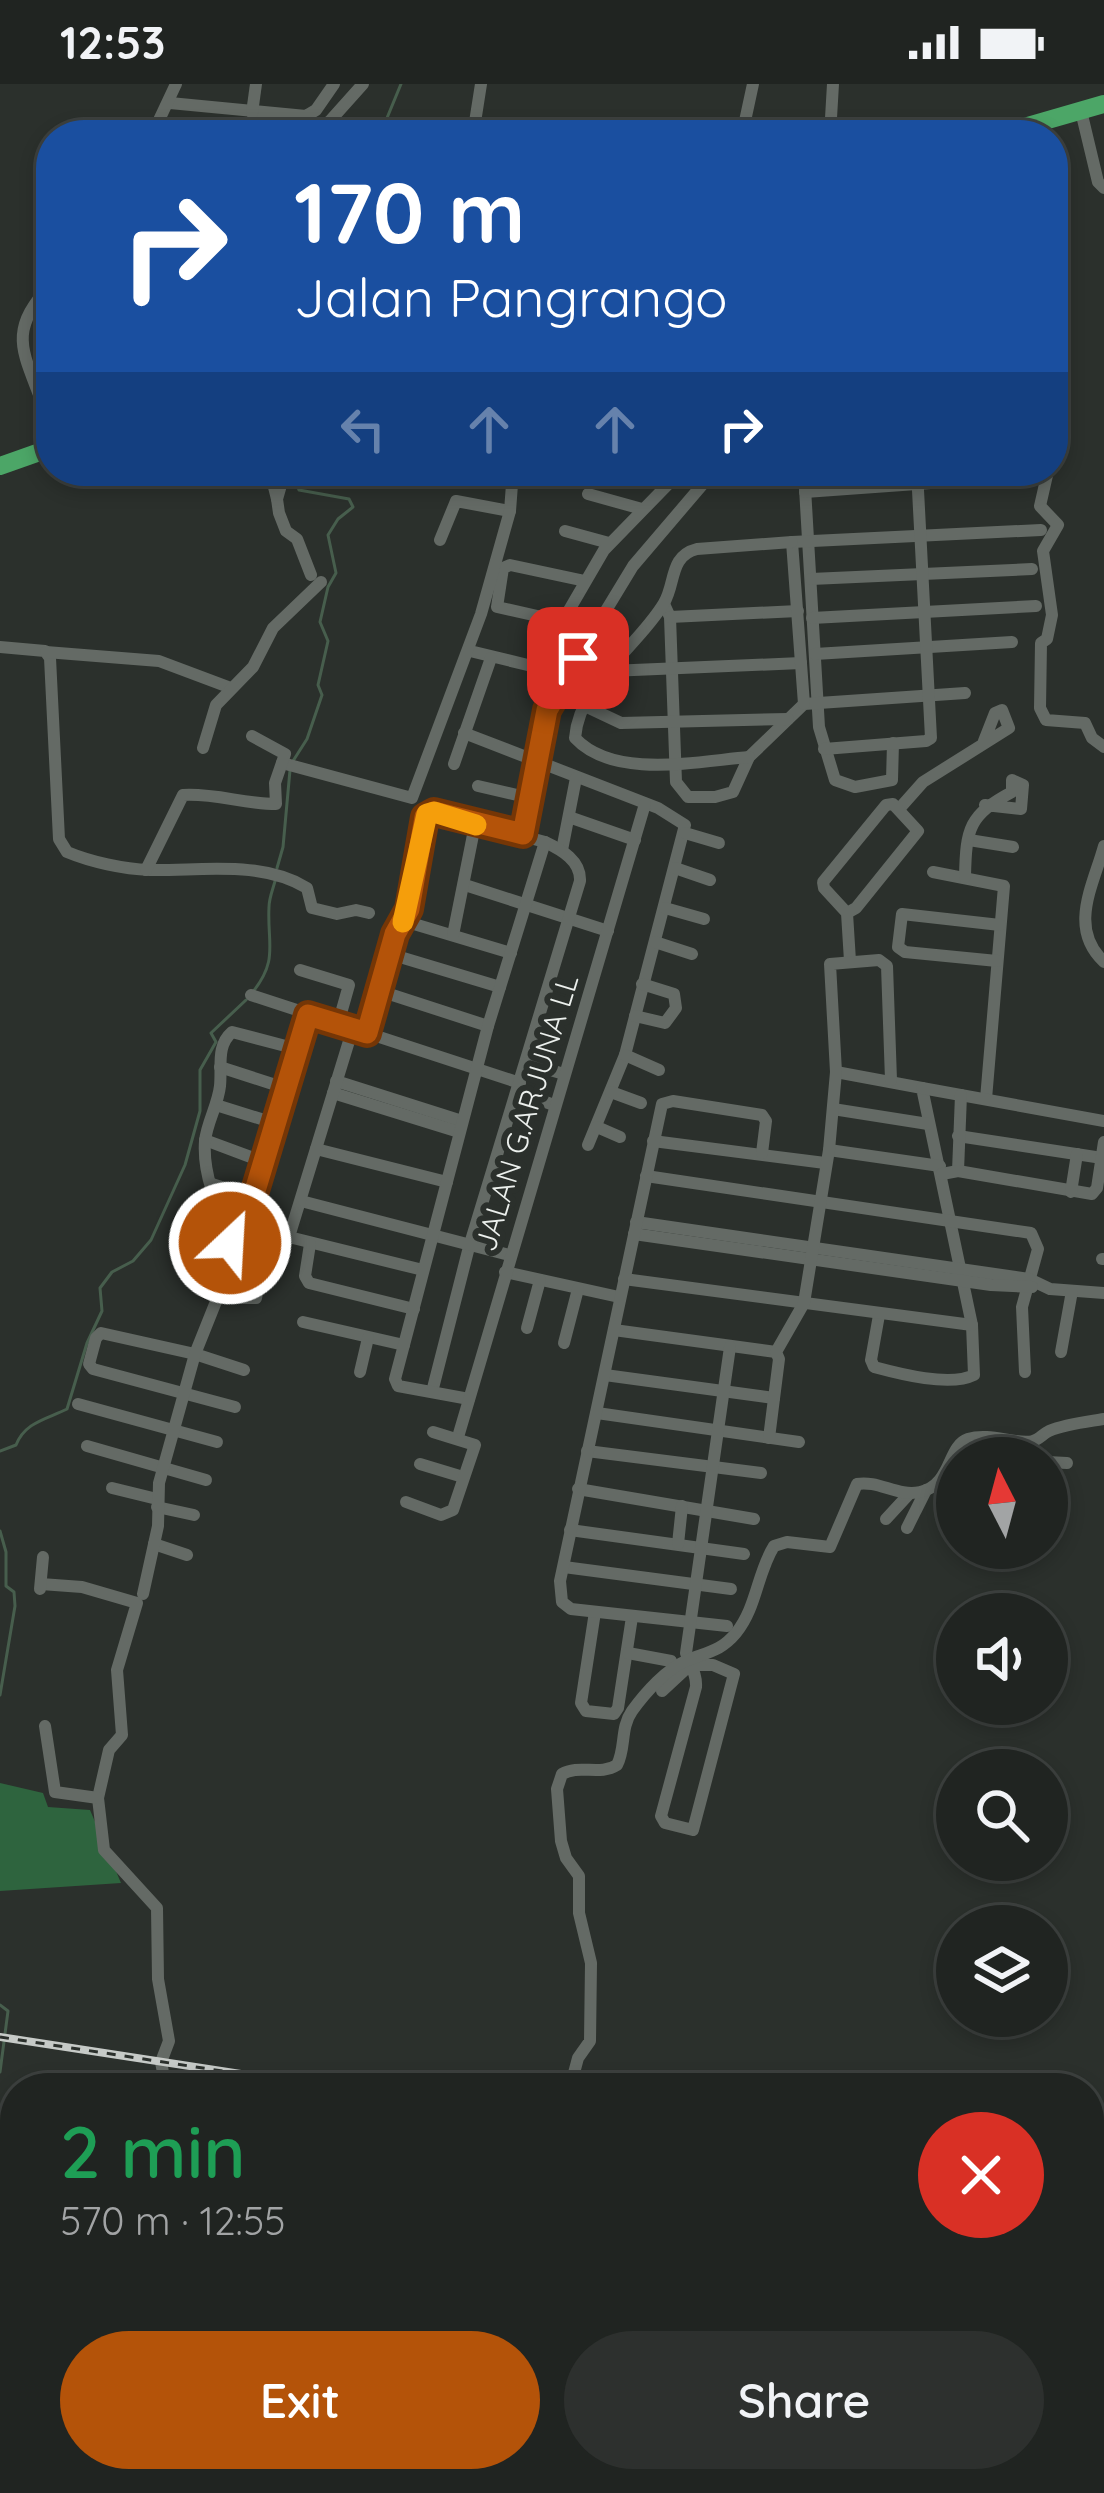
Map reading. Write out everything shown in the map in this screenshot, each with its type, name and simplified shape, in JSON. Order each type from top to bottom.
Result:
[{"type":"highway","points":[[1051,120],[1104,104]]},
{"type":"highway","points":[[0,466],[36,454]]},
{"type":"street","points":[[160,120],[176,84]]},
{"type":"street","points":[[252,113],[256,84]]},
{"type":"street","points":[[170,103],[310,116],[334,84]]},
{"type":"street","points":[[330,120],[363,84]]},
{"type":"street","points":[[475,120],[481,84]]},
{"type":"street","points":[[745,120],[753,84]]},
{"type":"street","points":[[831,120],[833,84]]},
{"type":"street","points":[[1081,111],[1098,182],[1104,188]]},
{"type":"street","points":[[36,302],[22,350],[36,386]]},
{"type":"street","points":[[202,748],[216,705],[253,667],[273,628],[316,578],[297,539],[284,528],[274,486]]},
{"type":"street","points":[[277,499],[281,486]]},
{"type":"street","points":[[282,764],[412,798],[481,614],[510,512],[512,486]]},
{"type":"street","points":[[536,668],[609,543],[662,486]]},
{"type":"street","points":[[523,834],[547,710],[633,566],[701,486]]},
{"type":"street","points":[[805,486],[815,654],[811,703]]},
{"type":"street","points":[[805,492],[853,486]]},
{"type":"street","points":[[824,749],[930,740],[918,486]]},
{"type":"street","points":[[1045,486],[1040,506],[1058,525],[1043,551],[1052,616],[1040,655],[1040,708],[1046,720],[1085,723],[1092,738],[1104,747]]},
{"type":"street","points":[[588,494],[642,509]]},
{"type":"street","points":[[440,540],[457,501],[510,512]]},
{"type":"street","points":[[964,693],[811,703],[749,757],[736,789],[715,797],[683,794],[676,782],[667,611],[673,571],[688,551],[1041,530]]},
{"type":"street","points":[[565,531],[609,543]]},
{"type":"street","points":[[792,542],[802,663],[835,781],[855,788],[893,779],[893,743]]},
{"type":"street","points":[[564,622],[496,607],[503,568],[510,565],[585,581]]},
{"type":"street","points":[[811,579],[1032,568]]},
{"type":"street","points":[[812,618],[1036,606]]},
{"type":"street","points":[[749,757],[624,762],[577,741],[575,730],[585,706],[610,671],[667,611],[798,611]]},
{"type":"street","points":[[815,654],[1012,643]]},
{"type":"street","points":[[0,647],[159,661],[232,688]]},
{"type":"street","points":[[470,651],[563,679]]},
{"type":"street","points":[[46,652],[61,844],[71,854],[146,870],[210,868],[266,875],[307,888],[311,908],[338,914],[369,913]]},
{"type":"street","points":[[454,764],[491,658]]},
{"type":"street","points":[[610,671],[802,663]]},
{"type":"street","points":[[585,706],[615,722],[788,719]]},
{"type":"street","points":[[464,733],[683,823],[685,833],[625,1055],[588,1144]]},
{"type":"street","points":[[146,870],[184,795],[275,805],[274,783],[284,753],[252,736]]},
{"type":"street","points":[[899,809],[923,782],[984,741]]},
{"type":"street","points":[[562,850],[576,778]]},
{"type":"street","points":[[478,786],[530,798]]},
{"type":"street","name":"JALAN G.ARJUNA LL","points":[[458,1438],[645,804]]},
{"type":"street","points":[[847,913],[918,831],[892,804],[824,882],[847,913],[850,961]]},
{"type":"street","points":[[965,877],[972,823],[986,805]]},
{"type":"street","points":[[288,1240],[352,1028],[380,991],[404,922],[427,814],[523,834],[562,850],[581,875],[470,1247],[432,1392]]},
{"type":"street","points":[[569,817],[635,840]]},
{"type":"street","points":[[452,935],[476,825]]},
{"type":"street","points":[[685,833],[719,843]]},
{"type":"street","points":[[969,840],[1012,847]]},
{"type":"street","points":[[469,1399],[395,1383],[476,1069],[545,842]]},
{"type":"street","points":[[1104,846],[1083,915],[1090,944],[1104,962]]},
{"type":"street","points":[[675,868],[710,880]]},
{"type":"street","points":[[933,872],[1003,884],[986,1099]]},
{"type":"street","points":[[465,885],[608,931]]},
{"type":"street","points":[[665,908],[704,919]]},
{"type":"street","points":[[997,962],[904,952],[897,938],[902,914],[1000,925]]},
{"type":"street","points":[[404,922],[511,953]]},
{"type":"street","points":[[655,942],[692,954]]},
{"type":"street","points":[[390,954],[500,987]]},
{"type":"street","points":[[776,1352],[802,1313],[827,1156],[836,1072],[828,968],[833,963],[879,960],[887,966],[891,1081]]},
{"type":"street","points":[[300,970],[349,985],[352,1028]]},
{"type":"street","points":[[634,1016],[665,1023],[676,1008],[676,997],[643,984]]},
{"type":"street","points":[[380,991],[488,1026]]},
{"type":"street","points":[[251,995],[476,1069],[554,1105]]},
{"type":"street","points":[[163,2073],[161,2062],[169,2041],[158,1979],[156,1904],[104,1850],[98,1798],[109,1750],[122,1735],[117,1670],[154,1544],[163,1467],[195,1354],[218,1298],[238,1227],[253,1197],[308,1015]]},
{"type":"street","points":[[298,1049],[232,1032],[224,1042],[216,1105],[205,1139],[220,1212],[238,1227],[423,1270]]},
{"type":"street","points":[[625,1055],[659,1070]]},
{"type":"street","points":[[526,1063],[564,1074]]},
{"type":"street","points":[[220,1067],[285,1088]]},
{"type":"street","points":[[836,1072],[1104,1121]]},
{"type":"street","points":[[334,1087],[460,1127]]},
{"type":"street","points":[[930,1089],[928,1124],[948,1171]]},
{"type":"street","points":[[610,1092],[641,1103]]},
{"type":"street","points":[[879,1315],[873,1366],[945,1379],[974,1375],[972,1325],[949,1222],[948,1171],[958,1136],[961,1095]]},
{"type":"street","points":[[728,1626],[571,1609],[562,1602],[560,1581],[662,1104],[673,1101],[762,1115],[766,1121],[762,1153]]},
{"type":"street","points":[[216,1105],[274,1124]]},
{"type":"street","points":[[832,1109],[928,1124]]},
{"type":"street","points":[[597,1127],[620,1137]]},
{"type":"street","points":[[958,1136],[1102,1158]]},
{"type":"street","points":[[205,1139],[264,1162]]},
{"type":"street","points":[[653,1141],[827,1156],[1071,1192],[1096,1192],[1104,1142]]},
{"type":"street","points":[[316,1149],[447,1182]]},
{"type":"street","points":[[1071,1192],[1077,1154]]},
{"type":"street","points":[[646,1176],[1034,1235],[1038,1249],[1025,1372]]},
{"type":"street","points":[[212,1184],[253,1197]]},
{"type":"street","points":[[301,1201],[509,1255]]},
{"type":"street","points":[[635,1228],[1104,1294]]},
{"type":"street","points":[[218,1298],[256,1298],[269,1234]]},
{"type":"street","points":[[310,1244],[305,1273],[309,1283],[414,1309]]},
{"type":"street","points":[[505,1272],[620,1297]]},
{"type":"street","points":[[624,1279],[972,1325]]},
{"type":"street","points":[[527,1328],[540,1280]]},
{"type":"street","points":[[564,1343],[578,1289]]},
{"type":"street","points":[[1061,1352],[1072,1291]]},
{"type":"street","points":[[785,1301],[787,1331]]},
{"type":"street","points":[[303,1322],[404,1345]]},
{"type":"street","points":[[614,1330],[776,1352]]},
{"type":"street","points":[[235,1407],[93,1369],[89,1364],[101,1333],[244,1370]]},
{"type":"street","points":[[360,1372],[368,1337]]},
{"type":"street","points":[[689,1662],[721,1667],[734,1676],[693,1830],[665,1823],[661,1816],[696,1688],[689,1662],[689,1623],[730,1347]]},
{"type":"street","points":[[769,1438],[776,1352]]},
{"type":"street","points":[[605,1375],[774,1398]]},
{"type":"street","points":[[78,1404],[217,1442]]},
{"type":"street","points":[[597,1413],[799,1442]]},
{"type":"street","points":[[1041,1437],[1104,1419]]},
{"type":"street","points":[[406,1502],[447,1515],[453,1510],[475,1446],[433,1432]]},
{"type":"street","points":[[87,1446],[206,1480]]},
{"type":"street","points":[[587,1451],[761,1473]]},
{"type":"street","points":[[420,1464],[463,1477]]},
{"type":"street","points":[[574,2073],[589,2045],[590,1963],[579,1913],[580,1876],[562,1847],[557,1784],[567,1771],[606,1770],[617,1765],[628,1717],[668,1673],[717,1651],[741,1628],[774,1546],[787,1542],[830,1547],[857,1484],[910,1493],[936,1482]]},
{"type":"street","points":[[112,1488],[194,1514]]},
{"type":"street","points":[[578,1490],[754,1519]]},
{"type":"street","points":[[908,1528],[926,1490]]},
{"type":"street","points":[[886,1519],[910,1493]]},
{"type":"street","points":[[677,1544],[682,1506]]},
{"type":"street","points":[[570,1530],[744,1554]]},
{"type":"street","points":[[154,1544],[187,1555]]},
{"type":"street","points":[[43,1557],[40,1587],[82,1587],[139,1598]]},
{"type":"street","points":[[564,1567],[731,1589]]},
{"type":"street","points":[[595,1612],[581,1703],[584,1710],[608,1716],[616,1712],[632,1617]]},
{"type":"street","points":[[628,1653],[670,1661]]},
{"type":"street","points":[[662,1691],[689,1662]]},
{"type":"street","points":[[44,1726],[55,1792],[98,1798]]},
{"type":"green space","points":[[0,1783],[43,1793],[48,1807],[90,1810],[121,1883],[0,1891]]},
{"type":"waterway","points":[[386,120],[401,84]]},
{"type":"waterway","points":[[293,761],[307,739],[322,695],[318,685],[328,641],[320,622],[336,573],[328,535],[353,507],[349,499],[298,486]]},
{"type":"waterway","points":[[277,868],[290,770]]},
{"type":"waterway","points":[[252,993],[269,961],[269,903],[276,877]]},
{"type":"waterway","points":[[0,1451],[16,1445],[31,1426],[67,1409],[102,1311],[100,1288],[151,1240],[185,1165],[200,1111],[200,1070],[216,1042],[211,1033],[246,1000]]},
{"type":"waterway","points":[[0,1531],[6,1552],[6,1586],[14,1592],[15,1606],[0,1695]]},
{"type":"waterway","points":[[0,2005],[8,2011],[0,2072]]},
{"type":"railway","points":[[0,2037],[235,2073]]},
{"type":"slow traffic","points":[[403,922],[427,814],[476,825]]},
{"type":"route","points":[[230,1243],[251,1204],[308,1015],[367,1033],[395,934],[409,909],[425,817],[434,812],[523,834],[547,710],[578,658]]}]
